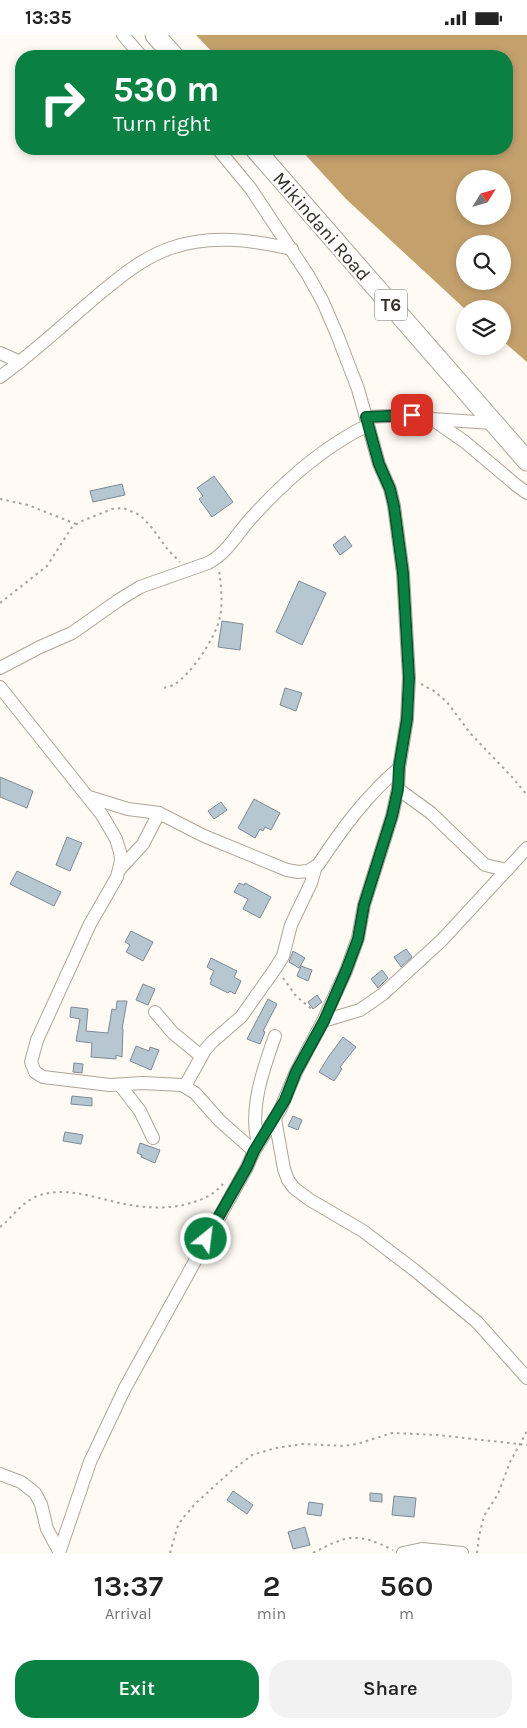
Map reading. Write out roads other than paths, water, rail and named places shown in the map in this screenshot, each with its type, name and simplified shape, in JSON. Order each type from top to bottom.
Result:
[{"type":"highway","points":[[155,35],[169,50]]},
{"type":"highway","name":"Mikindani Road","points":[[260,155],[527,461]]},
{"type":"street","points":[[123,35],[136,50]]},
{"type":"street","points":[[59,1552],[90,1462],[107,1426],[256,1148],[275,1119],[296,1072],[324,1021],[346,971],[358,939],[364,905],[392,816],[398,789],[399,767],[407,719],[409,678],[403,573],[396,514],[390,489],[379,464],[358,389],[330,320],[312,282],[251,189],[223,155]]},
{"type":"street","points":[[0,377],[127,271],[149,257],[171,248],[195,242],[240,240],[292,249]]},
{"type":"street","points":[[0,353],[20,362]]},
{"type":"street","points":[[0,668],[72,633],[140,587],[218,558],[256,512],[328,448],[367,421],[412,415],[432,419],[492,423]]},
{"type":"street","points":[[432,419],[465,442],[527,493]]},
{"type":"street","points":[[0,687],[89,797],[116,839],[120,852],[120,869],[117,877],[90,925],[37,1040],[31,1062],[35,1072],[43,1077],[120,1085],[169,1083],[185,1086],[195,1093],[220,1121],[256,1148]]},
{"type":"street","points":[[185,1086],[201,1056],[212,1041],[241,1017],[275,969],[282,956],[288,933],[311,883],[316,867],[364,801],[399,767]]},
{"type":"street","points":[[398,789],[431,813],[485,865],[506,871]]},
{"type":"street","points":[[89,797],[128,809],[158,813],[204,836],[287,870],[308,871],[316,867]]},
{"type":"street","points":[[120,869],[143,844],[158,813]]},
{"type":"street","points":[[324,1021],[360,1011],[383,995],[442,940],[527,848]]},
{"type":"street","points":[[155,1012],[173,1033],[201,1056]]},
{"type":"street","points":[[256,1148],[254,1124],[258,1091],[275,1036]]},
{"type":"street","points":[[120,1085],[140,1111],[153,1138]]},
{"type":"street","points":[[275,1119],[284,1169],[294,1187],[310,1200],[363,1231],[417,1271],[477,1322],[527,1378]]},
{"type":"street","points":[[0,1474],[20,1482],[35,1493],[41,1504],[48,1529],[59,1552]]},
{"type":"street","points":[[399,1552],[422,1549],[462,1553]]}]
